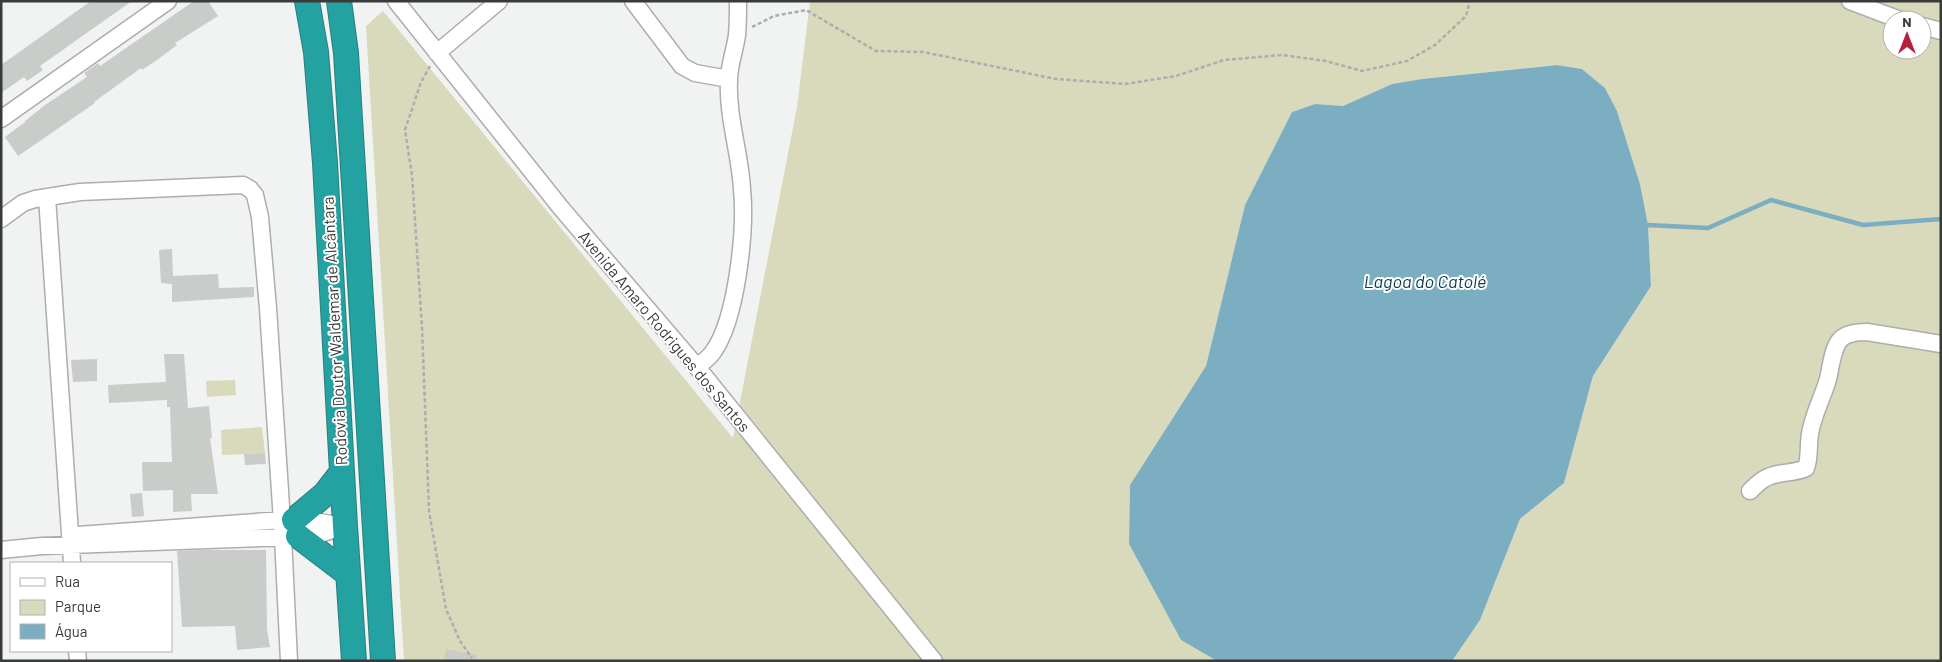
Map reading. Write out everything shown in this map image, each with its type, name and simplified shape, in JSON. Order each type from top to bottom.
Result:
[{"type":"highway","name":"Rodovia Doutor Waldemar de Alcântara","points":[[307,1],[316,52],[326,163],[354,661]]},
{"type":"highway","name":"Rodovia Doutor Waldemar de Alcântara","points":[[338,1],[346,53],[383,661]]},
{"type":"highway","points":[[342,472],[325,494],[289,528],[348,574]]},
{"type":"street","points":[[1,119],[168,1]]},
{"type":"street","name":"Avenida Amaro Rodrigues dos Santos","points":[[396,1],[561,208],[697,367],[934,661]]},
{"type":"street","points":[[437,53],[499,1]]},
{"type":"street","points":[[633,1],[682,66],[695,74],[728,80]]},
{"type":"street","points":[[697,367],[714,351],[720,340],[729,317],[738,274],[743,210],[742,190],[728,80],[737,34],[738,1]]},
{"type":"street","points":[[1850,1],[1882,13]]},
{"type":"street","points":[[1,219],[28,200],[80,192],[243,185],[255,195],[260,217],[289,528],[289,661]]},
{"type":"street","points":[[47,197],[72,562]]},
{"type":"street","points":[[1750,491],[1761,480],[1773,475],[1800,471],[1806,468],[1809,462],[1810,435],[1813,419],[1828,380],[1839,342],[1846,335],[1856,332],[1867,332],[1941,344]]},
{"type":"street","points":[[1,540],[70,540],[289,528],[308,520],[345,526]]},
{"type":"street","points":[[1,550],[70,540]]},
{"type":"path","points":[[737,34],[774,16],[806,10],[876,51],[923,52],[1056,80],[1125,84],[1176,76],[1224,60],[1282,55],[1326,61],[1362,71],[1407,61],[1435,45],[1466,16],[1470,1]]},
{"type":"path","points":[[437,53],[421,82],[405,130],[412,175],[422,327],[430,511],[446,609],[460,641],[472,658]]},
{"type":"green space","points":[[810,1],[1941,1],[1941,661],[1452,661],[1480,620],[1520,519],[1564,483],[1593,376],[1651,286],[1648,225],[1640,184],[1617,111],[1605,88],[1582,69],[1556,65],[1422,79],[1392,84],[1343,106],[1315,104],[1292,112],[1245,205],[1206,366],[1130,485],[1129,544],[1181,640],[1217,661],[404,661],[366,26],[383,11],[733,438],[797,107]]},
{"type":"green space","points":[[235,380],[236,395],[207,397],[206,381]]},
{"type":"green space","points":[[262,427],[265,453],[222,455],[221,430]]},
{"type":"water","name":"Lagoa do Catolé","points":[[1557,65],[1582,69],[1605,88],[1617,111],[1640,184],[1648,225],[1651,286],[1593,376],[1564,483],[1520,519],[1480,620],[1452,661],[1217,661],[1181,640],[1129,544],[1130,485],[1206,366],[1245,205],[1292,112],[1315,104],[1343,106],[1392,84],[1422,79]]},
{"type":"building","points":[[91,1],[132,1],[40,66],[43,70],[27,81],[24,77],[1,93],[1,65]]},
{"type":"building","points":[[194,1],[208,1],[218,16],[175,43],[177,45],[157,60],[142,70],[141,68],[95,103],[18,156],[5,137],[45,105],[87,77],[84,73],[98,63],[100,66]]},
{"type":"building","points":[[172,249],[173,276],[218,274],[219,288],[254,287],[254,297],[172,302],[172,284],[161,283],[159,250]]},
{"type":"building","points":[[164,354],[184,354],[188,408],[209,406],[212,438],[210,438],[218,494],[191,494],[192,511],[173,512],[173,490],[143,491],[142,462],[172,462],[170,407],[167,407],[167,400],[109,403],[108,385],[166,382]]},
{"type":"building","points":[[97,359],[97,381],[73,382],[71,360]]},
{"type":"building","points":[[265,453],[266,464],[245,465],[244,454]]},
{"type":"building","points":[[142,493],[144,516],[132,517],[130,494]]},
{"type":"building","points":[[266,550],[267,629],[270,647],[237,650],[235,626],[182,627],[177,551]]},
{"type":"building","points":[[446,649],[477,655],[476,661],[444,661]]},
{"type":"waterway","points":[[1643,227],[1648,225],[1708,228],[1771,200],[1863,225],[1941,219]]}]
